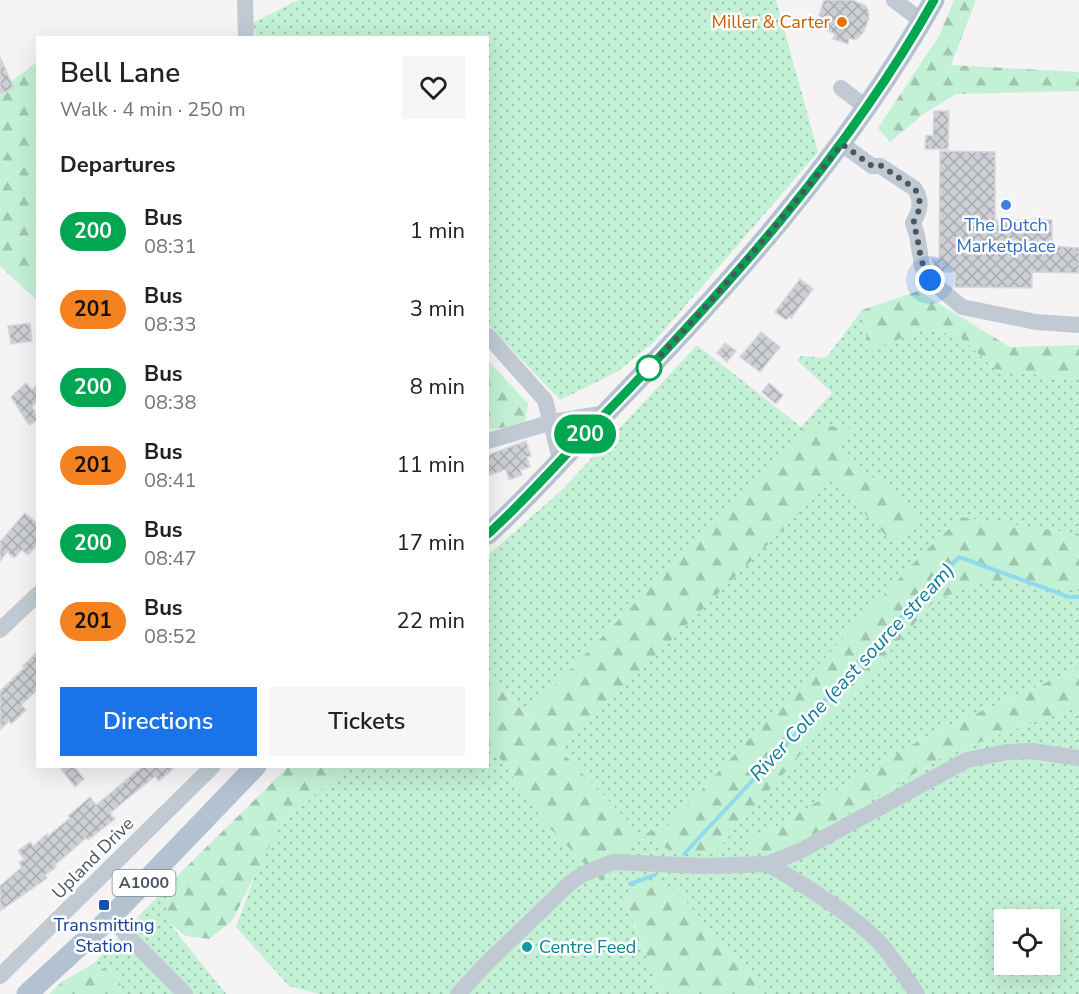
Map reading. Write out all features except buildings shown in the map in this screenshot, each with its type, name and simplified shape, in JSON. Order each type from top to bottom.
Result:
[{"type":"main road","points":[[490,526],[606,413],[725,286],[786,216],[842,144],[934,0]]},
{"type":"main road","name":"A1000","points":[[27,994],[110,918],[254,768]]},
{"type":"street","points":[[245,0],[246,36]]},
{"type":"street","points":[[894,0],[922,21]]},
{"type":"street","points":[[844,84],[870,103]]},
{"type":"street","points":[[842,144],[872,166],[880,165],[914,188],[920,207],[913,223],[922,266],[930,280],[962,307],[1036,322],[1079,325]]},
{"type":"street","points":[[489,337],[545,400],[560,459]]},
{"type":"street","points":[[489,441],[552,422],[606,413]]},
{"type":"street","points":[[1,627],[36,596]]},
{"type":"street","points":[[458,994],[570,883],[608,862],[727,866],[768,864],[800,851],[968,760],[1024,751],[1079,758]]},
{"type":"street","name":"Upland Drive","points":[[0,976],[211,768]]},
{"type":"street","points":[[768,864],[843,913],[875,938],[917,994]]},
{"type":"street","points":[[110,918],[185,994]]},
{"type":"green space","points":[[298,0],[776,0],[818,152],[654,342],[617,372],[560,400],[489,326],[489,36],[256,36],[253,23]]},
{"type":"green space","points":[[954,0],[976,0],[951,65],[1079,72],[1079,91],[956,94],[925,113],[890,142],[878,128],[939,36]]},
{"type":"green space","points":[[36,63],[36,299],[0,266],[0,90]]},
{"type":"green space","points":[[918,291],[1010,347],[1079,345],[1079,380],[995,369],[959,336],[926,328],[868,352],[862,310]]},
{"type":"green space","points":[[862,310],[869,351],[926,328],[959,336],[995,369],[1079,380],[1079,668],[932,733],[777,826],[750,837],[782,853],[949,753],[1079,706],[1079,994],[765,994],[675,889],[623,895],[660,994],[320,994],[289,986],[236,927],[259,864],[280,825],[346,768],[489,768],[489,746],[602,882],[640,834],[489,675],[489,554],[562,490],[697,345],[801,427],[832,393],[797,360],[801,356],[826,358]]},
{"type":"green space","points":[[489,362],[528,403],[523,424],[489,430]]},
{"type":"green space","points":[[810,423],[851,429],[839,451],[924,517],[892,542],[833,480],[560,750],[640,834],[665,829],[922,554],[962,517],[1079,534],[1079,591],[988,580],[934,601],[716,851],[674,852],[640,835],[602,882],[546,824],[489,746],[489,675],[536,725],[527,714]]},
{"type":"green space","points":[[1079,668],[1079,706],[949,753],[782,853],[746,851],[749,837],[777,826],[932,733]]},
{"type":"green space","points":[[287,768],[346,768],[280,825],[232,921],[209,939],[186,936],[169,923],[165,902],[176,877]]},
{"type":"green space","points":[[176,877],[165,902],[169,923],[226,994],[123,994],[118,975],[93,964]]},
{"type":"green space","points":[[654,880],[675,889],[765,994],[660,994],[623,894]]},
{"type":"green space","points":[[93,964],[118,975],[123,994],[49,994],[63,981]]},
{"type":"waterway","name":"River Colne (east source stream)","points":[[684,854],[793,737],[847,674],[959,557],[1069,597],[1079,597]]},
{"type":"waterway","name":"River Colne (east source stream)","points":[[630,884],[655,875]]},
{"type":"bus line","name":"200","points":[[489,533],[628,391],[786,216],[867,108],[934,0]]},
{"type":"place","name":"Miller & Carter","points":[[842,22]]},
{"type":"place","name":"The Dutch Marketplace","points":[[1006,205]]},
{"type":"place","name":"Transmitting Station","points":[[104,905]]},
{"type":"place","name":"Centre Feed","points":[[527,947]]},
{"type":"route","points":[[649,368],[644,373],[786,216],[842,144],[872,166],[880,165],[914,188],[920,201],[920,207],[913,223],[922,266],[930,280]]}]
